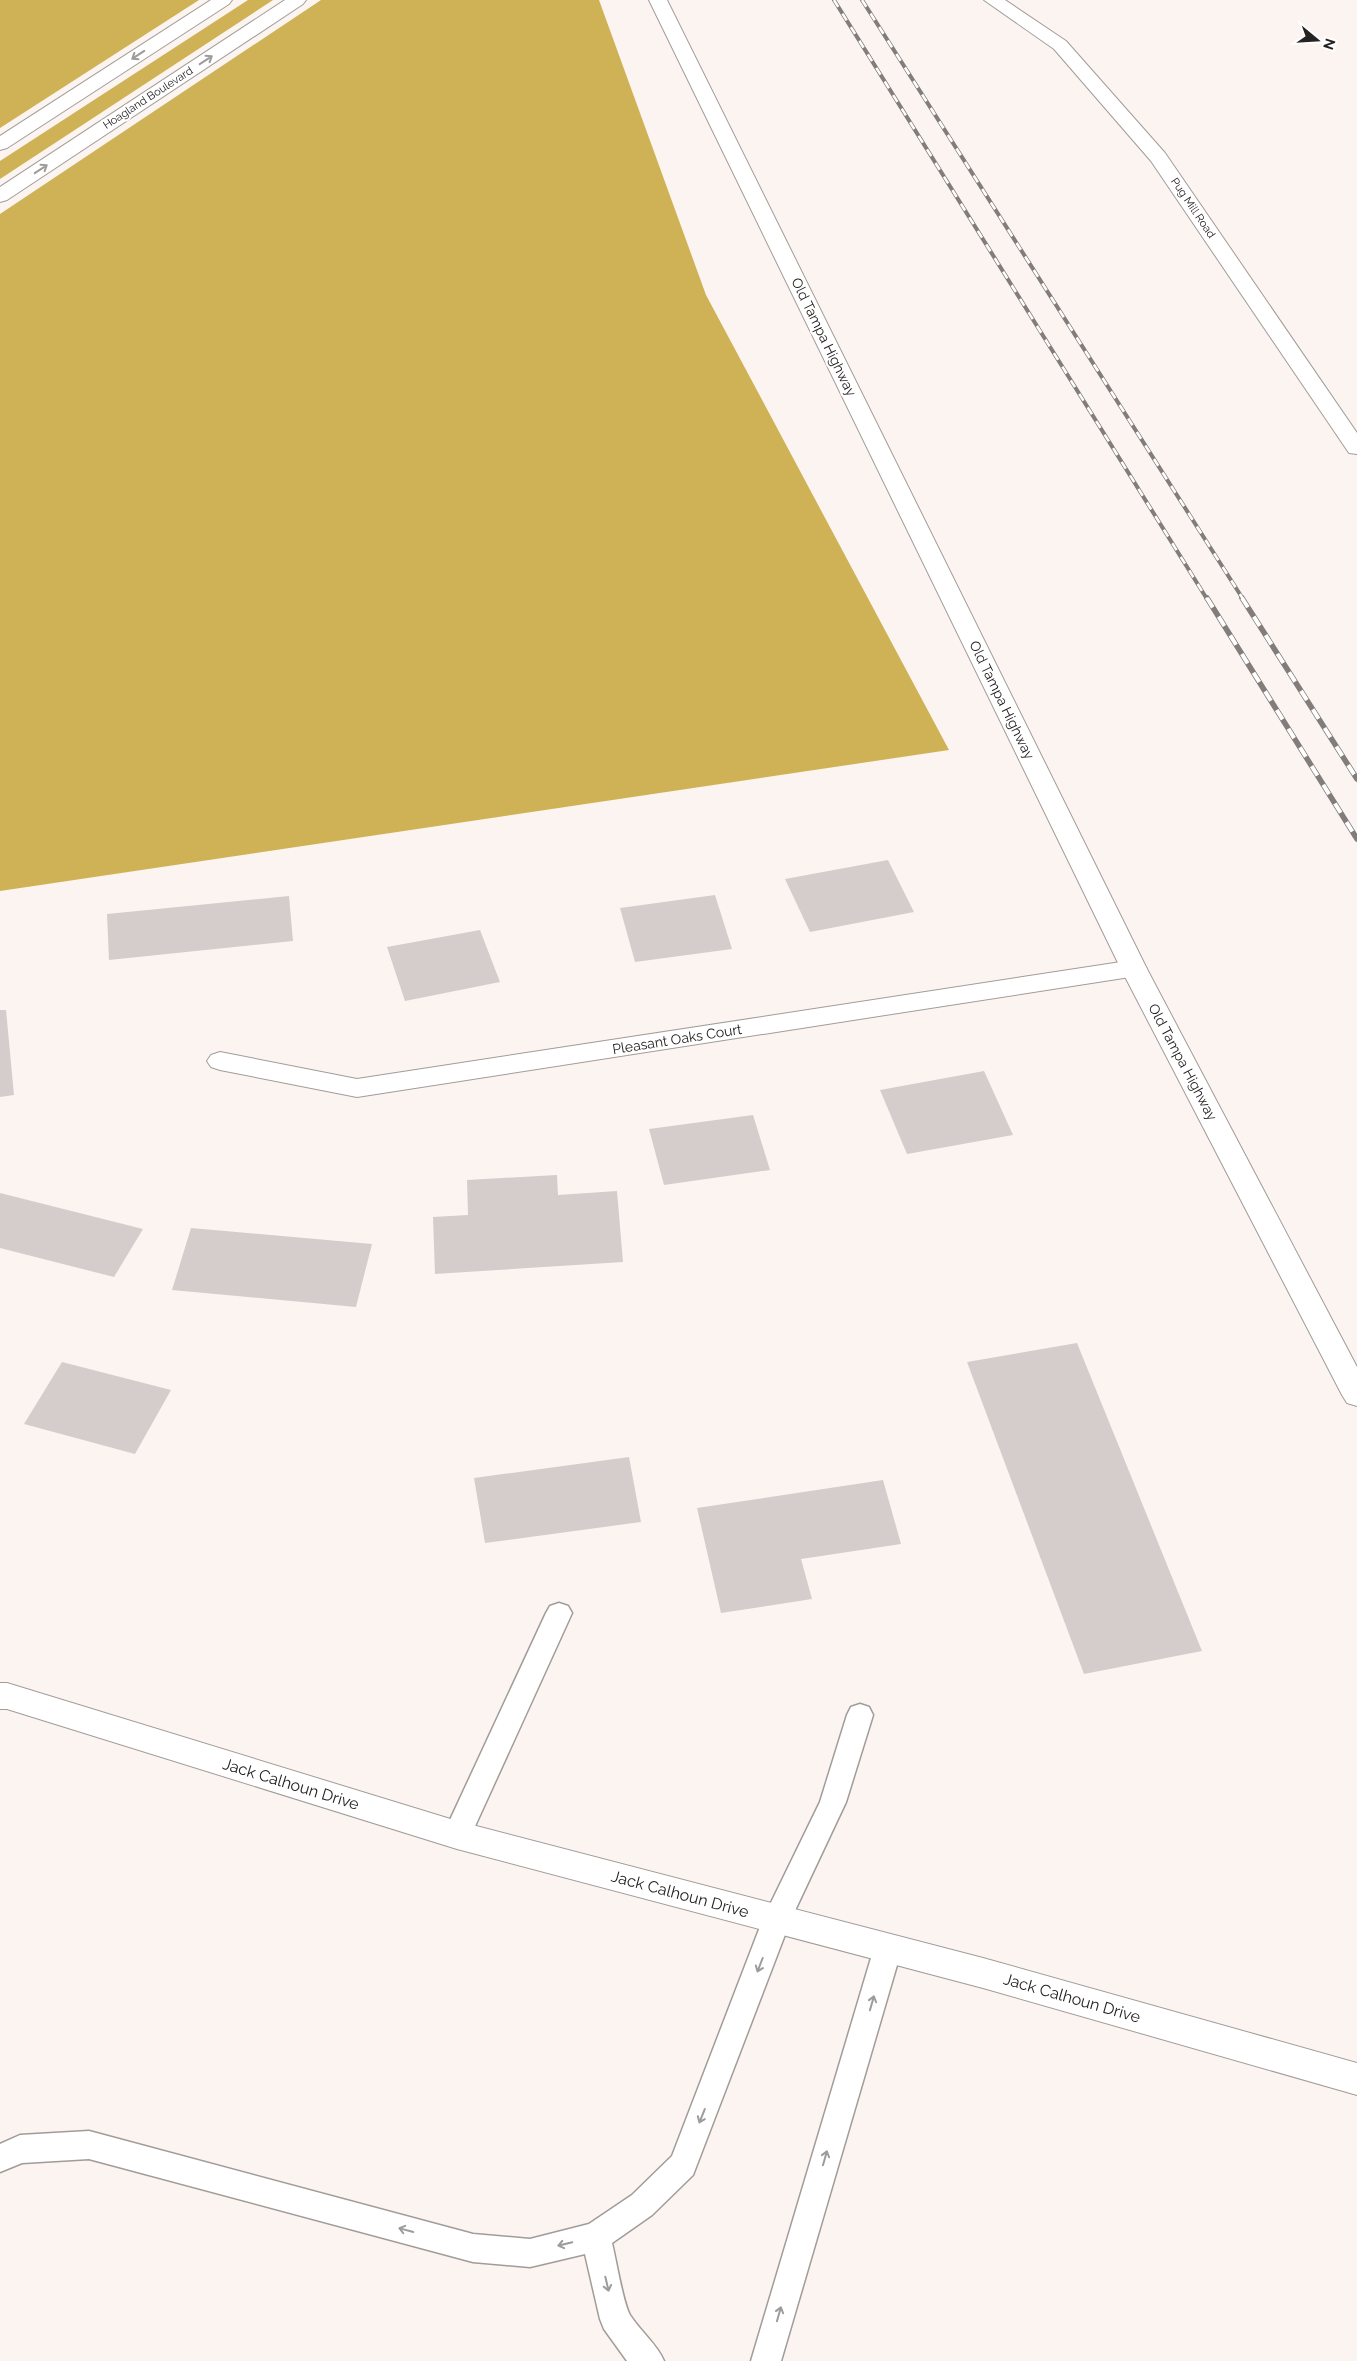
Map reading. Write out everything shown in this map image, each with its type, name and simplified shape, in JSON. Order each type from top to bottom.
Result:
[{"type":"street","points":[[0,144],[223,0]]},
{"type":"street","name":"Hoagland Boulevard","points":[[0,196],[297,0]]},
{"type":"street","name":"Old Tampa Highway","points":[[658,0],[1134,969],[1357,1395]]},
{"type":"street","name":"Pug Mill Road","points":[[993,0],[1060,46],[1158,157],[1357,448]]},
{"type":"street","name":"Pleasant Oaks Court","points":[[220,1061],[357,1088],[1134,969]]},
{"type":"street","name":"Jack Calhoun Drive","points":[[2,1698],[457,1835],[888,1948],[1357,2079]]},
{"type":"lane","points":[[457,1835],[559,1612]]},
{"type":"lane","points":[[0,2158],[20,2150],[89,2145],[473,2248],[530,2253],[596,2237],[642,2205],[683,2165],[778,1919],[833,1802],[860,1715]]},
{"type":"lane","points":[[766,2361],[888,1948]]},
{"type":"lane","points":[[596,2237],[615,2319],[641,2355],[649,2361]]},
{"type":"shaded area","points":[[0,0],[199,0],[0,128]]},
{"type":"shaded area","points":[[248,0],[273,0],[0,179],[0,161]]},
{"type":"shaded area","points":[[321,0],[599,0],[706,295],[949,750],[0,891],[0,214]]},
{"type":"building","points":[[888,860],[914,912],[810,932],[785,879]]},
{"type":"building","points":[[715,895],[732,949],[635,962],[620,908]]},
{"type":"building","points":[[289,896],[293,941],[109,960],[107,914]]},
{"type":"building","points":[[480,930],[500,982],[405,1001],[387,947]]},
{"type":"building","points":[[0,1010],[6,1010],[14,1095],[0,1097]]},
{"type":"building","points":[[984,1071],[1013,1135],[907,1154],[880,1090]]},
{"type":"building","points":[[753,1115],[770,1170],[664,1185],[649,1129]]},
{"type":"building","points":[[557,1175],[558,1195],[617,1191],[623,1262],[435,1274],[433,1217],[468,1215],[467,1180]]},
{"type":"building","points":[[0,1193],[143,1229],[114,1277],[0,1248]]},
{"type":"building","points":[[191,1228],[372,1244],[356,1307],[172,1290]]},
{"type":"building","points":[[1077,1343],[1202,1651],[1084,1674],[967,1362]]},
{"type":"building","points":[[62,1362],[171,1390],[135,1454],[24,1424]]},
{"type":"building","points":[[629,1457],[641,1522],[485,1543],[474,1478]]},
{"type":"building","points":[[883,1480],[901,1544],[801,1559],[812,1599],[721,1613],[697,1508]]},
{"type":"railway","points":[[834,0],[1207,599]]},
{"type":"railway","points":[[862,0],[1243,599]]},
{"type":"railway","points":[[1207,598],[1357,839]]},
{"type":"railway","points":[[1242,598],[1357,779]]}]
